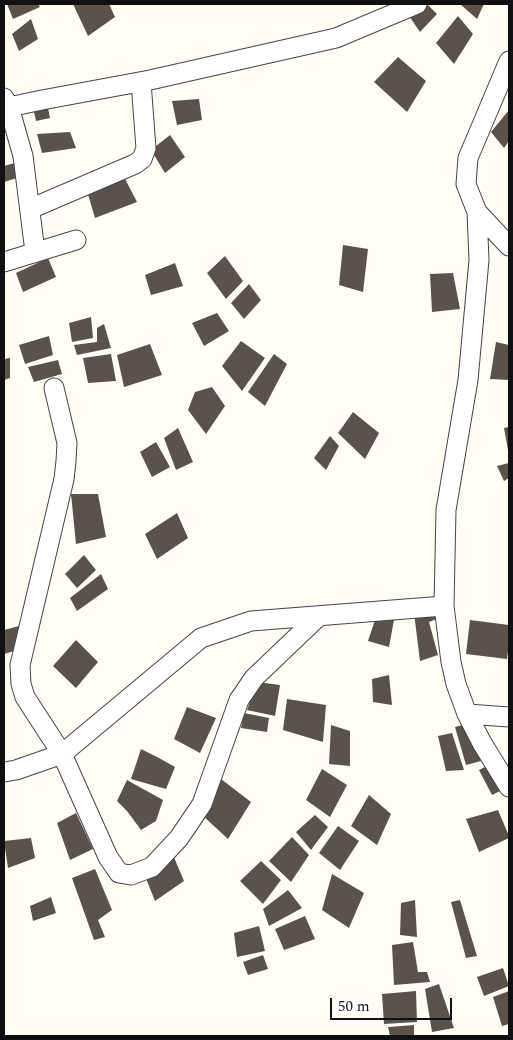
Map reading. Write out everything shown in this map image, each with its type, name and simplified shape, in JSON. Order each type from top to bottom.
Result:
[{"type":"street","points":[[35,252],[23,156],[6,103],[42,100],[141,82],[336,38],[417,4]]},
{"type":"street","points":[[509,61],[468,158],[466,184],[477,212],[479,260],[468,380],[446,510],[444,606],[451,662],[456,684],[467,714],[509,787]]},
{"type":"street","points":[[30,209],[135,164],[142,159],[146,148],[141,82]]},
{"type":"street","points":[[477,212],[509,246]]},
{"type":"street","points":[[4,262],[76,240]]},
{"type":"street","points":[[54,388],[67,443],[64,479],[20,665],[21,684],[25,697],[62,754],[108,857],[119,873],[131,875],[152,867],[179,838],[202,804],[240,700],[254,678],[319,616]]},
{"type":"street","points":[[4,772],[16,770],[62,754],[201,638],[251,621],[444,606]]},
{"type":"street","points":[[467,714],[509,717]]},
{"type":"building","points":[[7,4],[38,4],[40,7],[13,19]]},
{"type":"building","points":[[73,4],[109,4],[115,17],[88,36]]},
{"type":"building","points":[[460,4],[484,4],[477,19]]},
{"type":"building","points":[[428,5],[437,14],[420,32],[409,16]]},
{"type":"building","points":[[458,16],[473,34],[454,64],[436,43]]},
{"type":"building","points":[[31,19],[38,39],[19,51],[12,34]]},
{"type":"building","points":[[398,57],[426,81],[407,112],[374,82]]},
{"type":"building","points":[[199,99],[202,120],[177,125],[172,101]]},
{"type":"building","points":[[47,103],[50,118],[36,121],[33,107]]},
{"type":"building","points":[[509,110],[509,141],[504,148],[491,132]]},
{"type":"building","points":[[70,132],[76,148],[42,153],[37,134]]},
{"type":"building","points":[[170,135],[185,157],[165,173],[151,150]]},
{"type":"building","points":[[18,162],[20,177],[4,182],[4,166]]},
{"type":"building","points":[[123,175],[137,202],[95,218],[87,191]]},
{"type":"building","points":[[343,245],[368,249],[363,292],[339,285]]},
{"type":"building","points":[[225,256],[243,281],[226,299],[207,273]]},
{"type":"building","points":[[48,258],[56,277],[23,292],[16,273]]},
{"type":"building","points":[[175,263],[183,286],[151,295],[145,275]]},
{"type":"building","points":[[453,273],[460,309],[432,312],[430,274]]},
{"type":"building","points":[[249,284],[261,300],[244,319],[231,303]]},
{"type":"building","points":[[217,313],[229,331],[204,346],[192,323]]},
{"type":"building","points":[[91,317],[93,338],[72,342],[69,323]]},
{"type":"building","points":[[104,324],[111,348],[77,355],[74,345],[97,342],[97,328]]},
{"type":"building","points":[[49,336],[53,355],[25,364],[19,345]]},
{"type":"building","points":[[241,341],[265,358],[242,391],[222,366]]},
{"type":"building","points":[[496,342],[509,345],[509,380],[490,379]]},
{"type":"building","points":[[150,344],[162,375],[124,387],[117,355]]},
{"type":"building","points":[[111,354],[116,381],[88,383],[83,358]]},
{"type":"building","points":[[274,354],[287,364],[265,406],[248,392]]},
{"type":"building","points":[[10,358],[10,378],[4,380],[4,359]]},
{"type":"building","points":[[58,360],[62,374],[34,382],[28,367]]},
{"type":"building","points":[[212,387],[225,406],[206,434],[188,410],[195,392]]},
{"type":"building","points":[[353,412],[379,433],[365,459],[338,433]]},
{"type":"building","points":[[509,427],[509,450],[508,450],[504,428]]},
{"type":"building","points":[[178,428],[193,462],[176,470],[164,438]]},
{"type":"building","points":[[330,436],[339,446],[326,470],[314,458]]},
{"type":"building","points":[[156,442],[170,467],[152,477],[140,452]]},
{"type":"building","points":[[509,463],[509,478],[504,481],[497,466]]},
{"type":"building","points":[[71,494],[98,494],[106,537],[76,544]]},
{"type":"building","points":[[177,513],[188,538],[157,559],[145,534]]},
{"type":"building","points":[[84,555],[96,570],[77,588],[65,574]]},
{"type":"building","points":[[101,574],[108,589],[77,611],[70,598]]},
{"type":"building","points":[[438,610],[439,618],[429,622],[438,655],[420,661],[414,613]]},
{"type":"building","points":[[376,617],[394,620],[389,647],[368,641]]},
{"type":"building","points":[[470,620],[509,625],[507,659],[466,654]]},
{"type":"building","points":[[19,626],[21,649],[4,654],[4,630]]},
{"type":"building","points":[[76,640],[98,662],[76,688],[53,666]]},
{"type":"building","points":[[389,675],[392,705],[373,702],[372,679]]},
{"type":"building","points":[[257,682],[280,685],[275,716],[247,710]]},
{"type":"building","points":[[287,699],[326,705],[323,742],[283,730]]},
{"type":"building","points":[[187,707],[216,718],[200,753],[174,739]]},
{"type":"building","points":[[244,713],[269,718],[267,732],[241,728]]},
{"type":"building","points":[[466,724],[481,761],[466,765],[455,727]]},
{"type":"building","points":[[331,725],[350,731],[350,766],[329,764]]},
{"type":"building","points":[[452,733],[464,770],[446,771],[438,736]]},
{"type":"building","points":[[141,749],[175,767],[166,789],[131,779]]},
{"type":"building","points":[[491,764],[504,789],[492,795],[479,770]]},
{"type":"building","points":[[322,769],[347,785],[330,817],[306,800]]},
{"type":"building","points":[[221,779],[251,802],[228,839],[202,815]]},
{"type":"building","points":[[127,780],[163,800],[156,821],[141,830],[117,801]]},
{"type":"building","points":[[369,795],[391,814],[377,845],[351,826]]},
{"type":"building","points":[[498,810],[509,838],[479,852],[466,819]]},
{"type":"building","points":[[76,813],[93,849],[70,860],[57,823]]},
{"type":"building","points":[[315,815],[328,827],[311,850],[296,832]]},
{"type":"building","points":[[338,826],[359,841],[340,870],[319,853]]},
{"type":"building","points":[[292,837],[309,855],[291,882],[269,861]]},
{"type":"building","points":[[31,838],[35,858],[8,868],[4,841]]},
{"type":"building","points":[[173,855],[184,881],[155,901],[145,876]]},
{"type":"building","points":[[261,861],[281,880],[263,904],[240,881]]},
{"type":"building","points":[[95,869],[112,910],[98,920],[105,937],[94,940],[72,878]]},
{"type":"building","points":[[332,874],[364,893],[349,928],[322,910]]},
{"type":"building","points":[[288,890],[302,908],[269,926],[263,909]]},
{"type":"building","points":[[51,897],[56,913],[33,921],[30,906]]},
{"type":"building","points":[[415,900],[417,937],[400,935],[401,903]]},
{"type":"building","points":[[460,900],[477,956],[466,958],[451,902]]},
{"type":"building","points":[[305,916],[315,939],[284,950],[275,929]]},
{"type":"building","points":[[259,926],[265,951],[237,957],[234,933]]},
{"type":"building","points":[[413,942],[418,972],[427,972],[430,982],[394,985],[392,945]]},
{"type":"building","points":[[263,955],[268,969],[248,975],[243,962]]},
{"type":"building","points":[[503,968],[509,986],[484,996],[477,977]]},
{"type":"building","points":[[439,984],[454,1028],[432,1032],[425,989]]},
{"type":"building","points":[[416,991],[417,1022],[384,1024],[382,994]]},
{"type":"building","points":[[509,991],[509,1024],[502,1026],[493,997]]},
{"type":"building","points":[[414,1025],[414,1036],[390,1036],[388,1027]]}]
